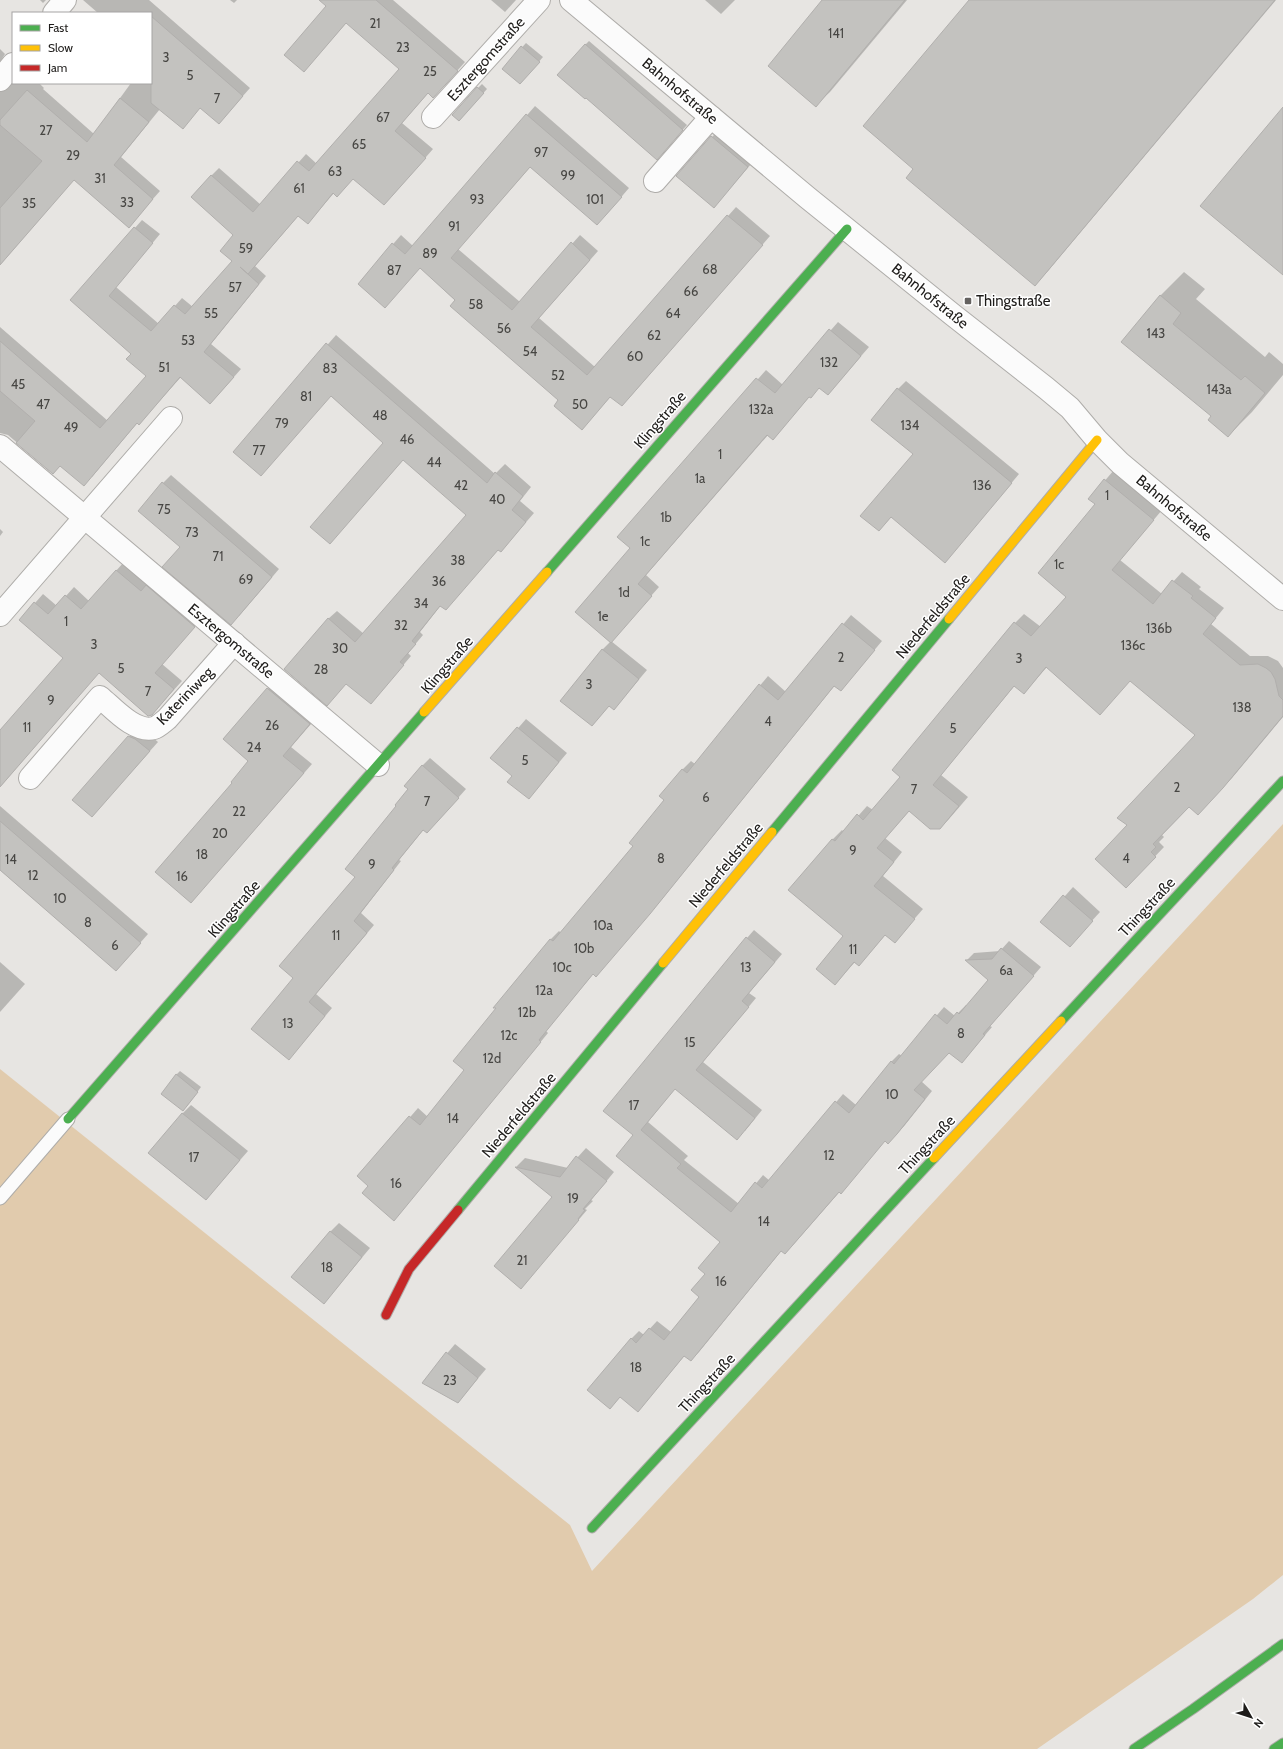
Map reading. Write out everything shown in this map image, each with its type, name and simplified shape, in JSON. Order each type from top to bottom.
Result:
[{"type":"main road","name":"Klingstraße","points":[[68,1119],[601,508],[847,229]]},
{"type":"main road","name":"Niederfeldstraße","points":[[386,1315],[409,1269],[1098,440]]},
{"type":"main road","name":"Thingstraße","points":[[592,1528],[1283,781]]},
{"type":"main road","points":[[1134,1749],[1193,1709],[1283,1644]]},
{"type":"main road","points":[[1274,1749],[1283,1743]]},
{"type":"street","points":[[55,12],[65,0]]},
{"type":"street","name":"Esztergomstraße","points":[[433,117],[539,0]]},
{"type":"street","name":"Bahnhofstraße","points":[[571,0],[847,229],[1070,408],[1120,463],[1283,598]]},
{"type":"street","points":[[0,80],[12,65]]},
{"type":"street","points":[[655,181],[711,117]]},
{"type":"street","points":[[0,614],[171,418]]},
{"type":"street","name":"Esztergomstraße","points":[[0,446],[378,765]]},
{"type":"street","name":"Kateriniweg","points":[[30,778],[100,697],[135,726],[144,729],[155,728],[167,719],[234,643]]},
{"type":"lane","points":[[0,1198],[68,1119]]},
{"type":"shaded area","points":[[1283,824],[1283,1575],[1253,1599],[1037,1749],[0,1749],[0,1069],[570,1525],[592,1571]]},
{"type":"building","points":[[319,0],[376,0],[458,71],[433,98],[428,93],[395,131],[426,158],[384,205],[353,179],[337,197],[333,193],[308,224],[298,216],[248,274],[240,267],[259,284],[204,352],[234,377],[210,404],[180,377],[139,425],[137,423],[84,486],[60,466],[53,474],[16,443],[35,421],[0,391],[0,341],[100,428],[146,376],[126,359],[131,354],[70,300],[134,227],[153,243],[109,296],[151,331],[174,305],[185,314],[232,261],[220,251],[233,235],[191,197],[211,175],[253,212],[297,161],[309,171],[399,69],[346,23],[304,72],[284,55],[326,6]]},
{"type":"building","points":[[822,0],[905,0],[816,107],[768,66]]},
{"type":"building","points":[[969,0],[1275,0],[1035,286],[906,178],[913,169],[863,126]]},
{"type":"building","points":[[152,17],[243,96],[219,124],[200,108],[183,129],[151,103]]},
{"type":"building","points":[[585,44],[683,130],[657,160],[586,98],[585,99],[557,75]]},
{"type":"building","points":[[521,46],[540,62],[520,84],[502,69]]},
{"type":"building","points":[[477,87],[484,93],[459,121],[452,115]]},
{"type":"building","points":[[27,90],[87,142],[120,98],[149,122],[114,165],[153,199],[129,228],[74,180],[0,265],[0,208],[42,161],[0,125],[0,120]]},
{"type":"building","points":[[1283,107],[1283,275],[1200,206]]},
{"type":"building","points":[[526,114],[622,197],[597,225],[530,167],[451,258],[512,310],[571,242],[590,260],[531,327],[587,375],[727,215],[763,245],[622,406],[610,397],[582,430],[554,406],[558,400],[450,306],[455,300],[420,268],[385,308],[358,284],[392,243],[405,254]]},
{"type":"building","points":[[711,136],[748,167],[714,208],[676,176]]},
{"type":"building","points":[[1160,295],[1181,313],[1173,324],[1241,380],[1245,376],[1265,393],[1228,437],[1208,420],[1211,416],[1121,342]]},
{"type":"building","points":[[829,329],[861,356],[828,395],[819,388],[811,398],[809,397],[773,440],[767,435],[638,584],[652,596],[611,643],[575,612],[630,548],[617,537],[756,378],[775,393]]},
{"type":"building","points":[[326,343],[487,483],[495,472],[523,496],[512,510],[526,522],[501,552],[498,550],[446,610],[440,606],[412,641],[416,644],[400,662],[404,665],[371,704],[346,684],[327,706],[284,669],[328,618],[355,642],[466,515],[403,460],[330,544],[310,527],[383,443],[331,396],[261,476],[233,452]]},
{"type":"building","points":[[897,388],[1012,483],[945,563],[891,517],[879,531],[860,516],[913,454],[871,420]]},
{"type":"building","points":[[1104,479],[1154,520],[1112,570],[1153,604],[1172,580],[1193,596],[1191,598],[1216,618],[1203,634],[1240,665],[1258,664],[1271,672],[1275,679],[1279,696],[1283,700],[1283,716],[1223,788],[1198,815],[1189,807],[1153,844],[1156,847],[1151,852],[1156,857],[1126,888],[1095,859],[1127,825],[1117,818],[1195,735],[1130,681],[1100,715],[1046,667],[1024,694],[1014,686],[933,785],[959,806],[940,829],[930,829],[909,811],[877,848],[894,862],[874,886],[915,919],[895,943],[885,935],[859,966],[854,962],[835,985],[816,969],[843,936],[788,890],[832,839],[835,841],[857,814],[863,820],[900,777],[892,770],[1014,622],[1031,636],[1066,597],[1038,573],[1095,504],[1088,499]]},
{"type":"building","points":[[162,482],[272,577],[231,625],[162,567],[180,547],[138,511]]},
{"type":"building","points":[[116,570],[141,591],[146,585],[195,627],[155,673],[174,689],[152,715],[148,716],[99,673],[0,787],[0,730],[63,658],[19,620],[34,602],[48,614],[65,595],[81,609]]},
{"type":"building","points":[[842,623],[875,650],[841,691],[834,686],[650,914],[596,977],[593,974],[539,1040],[541,1042],[394,1221],[362,1193],[368,1186],[357,1176],[409,1116],[420,1125],[464,1070],[453,1061],[496,1008],[493,1008],[550,939],[553,941],[633,846],[629,843],[664,800],[659,796],[682,769],[687,773],[759,684],[778,700]]},
{"type":"building","points":[[602,649],[639,679],[614,710],[609,706],[592,726],[560,701]]},
{"type":"building","points":[[267,688],[310,724],[283,756],[304,773],[191,903],[155,872],[232,783],[231,782],[248,761],[223,739]]},
{"type":"building","points":[[517,727],[559,762],[529,799],[507,782],[512,776],[490,758]]},
{"type":"building","points":[[128,736],[135,739],[150,751],[92,817],[72,800]]},
{"type":"building","points":[[422,765],[459,798],[427,833],[423,830],[392,868],[394,870],[354,921],[367,933],[309,1002],[325,1016],[289,1060],[251,1029],[293,978],[279,966],[355,877],[345,869],[396,806],[395,805],[408,789],[404,786]]},
{"type":"building","points":[[0,821],[141,943],[116,971],[0,870]]},
{"type":"building","points":[[1063,895],[1093,921],[1070,947],[1040,922]]},
{"type":"building","points":[[746,937],[775,962],[742,1001],[749,1007],[696,1070],[755,1118],[737,1140],[675,1089],[641,1130],[681,1164],[677,1168],[731,1212],[755,1182],[762,1188],[835,1101],[849,1113],[891,1061],[894,1064],[935,1014],[947,1024],[957,1012],[959,1014],[988,980],[965,960],[992,959],[1001,948],[1034,976],[983,1034],[985,1035],[962,1063],[949,1053],[914,1090],[925,1099],[897,1134],[888,1144],[885,1141],[841,1194],[839,1192],[785,1254],[781,1251],[691,1361],[684,1356],[638,1412],[620,1397],[610,1409],[587,1390],[631,1338],[636,1343],[649,1328],[664,1340],[699,1297],[691,1290],[705,1274],[698,1268],[720,1242],[616,1156],[633,1135],[603,1111]]},
{"type":"building","points":[[176,1074],[198,1092],[183,1111],[161,1094]]},
{"type":"building","points":[[182,1113],[240,1160],[206,1200],[148,1153]]},
{"type":"building","points":[[576,1156],[607,1181],[583,1209],[585,1210],[578,1219],[579,1220],[521,1289],[494,1266],[552,1197],[515,1167],[560,1177]]},
{"type":"building","points":[[330,1231],[362,1257],[324,1304],[291,1277]]},
{"type":"building","points":[[446,1352],[478,1378],[458,1403],[422,1383]]},
{"type":"traffic: fast","points":[[547,572],[847,229]]},
{"type":"traffic: fast","points":[[772,832],[949,619]]},
{"type":"traffic: fast","points":[[68,1119],[424,712]]},
{"type":"traffic: fast","points":[[1061,1021],[1283,781]]},
{"type":"traffic: fast","points":[[458,1210],[663,963]]},
{"type":"traffic: fast","points":[[592,1528],[934,1158]]},
{"type":"traffic: fast","points":[[1134,1749],[1193,1709],[1283,1644]]},
{"type":"traffic: fast","points":[[1274,1749],[1283,1743]]},
{"type":"traffic: slow","points":[[949,619],[1097,440]]},
{"type":"traffic: slow","points":[[424,712],[547,572]]},
{"type":"traffic: slow","points":[[663,963],[772,832]]},
{"type":"traffic: slow","points":[[934,1158],[1061,1021]]},
{"type":"traffic: jam","points":[[386,1315],[409,1269],[458,1210]]},
{"type":"place","name":"Thingstraße","points":[[968,301]]}]
